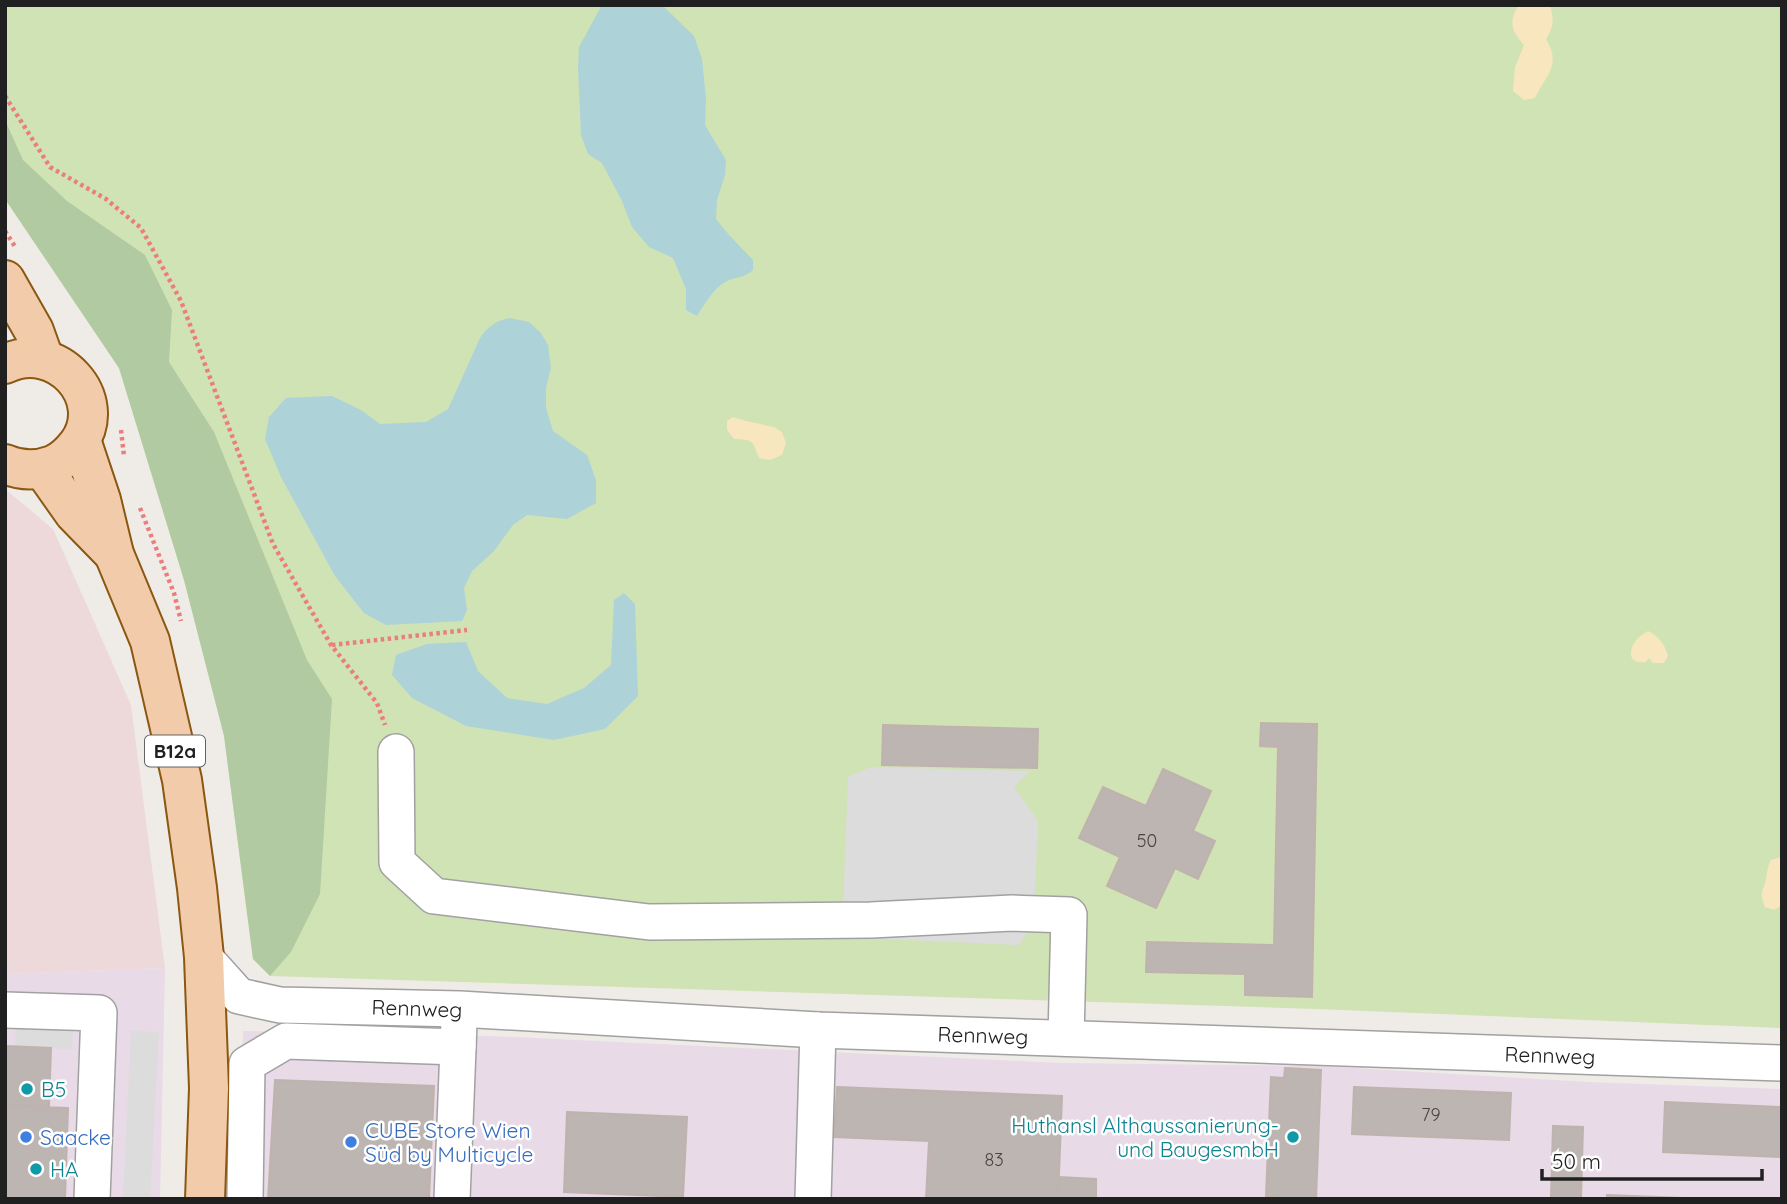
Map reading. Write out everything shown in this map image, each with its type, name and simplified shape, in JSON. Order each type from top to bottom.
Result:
[{"type":"main road","points":[[5,280],[34,331],[44,359],[12,360],[5,364]]},
{"type":"main road","name":"B12a","points":[[44,359],[58,364],[69,373],[79,384],[85,397],[88,412],[81,440],[101,500],[114,554],[150,641],[182,780],[204,957],[209,1088],[205,1199]]},
{"type":"main road","points":[[5,464],[27,470],[43,469],[65,458],[81,440]]},
{"type":"main road","name":"B12a","points":[[43,469],[74,513],[114,554]]},
{"type":"street","points":[[396,752],[397,862],[434,896],[649,922],[871,920],[1012,913],[1069,915],[1066,1038]]},
{"type":"street","name":"Rennweg","points":[[204,957],[239,996],[280,1005],[460,1009],[818,1030],[1782,1063]]},
{"type":"street","points":[[452,1199],[460,1009]]},
{"type":"street","points":[[5,1010],[99,1013],[92,1199]]},
{"type":"street","points":[[813,1199],[818,1030]]},
{"type":"street","points":[[245,1199],[247,1063],[286,1041],[458,1047]]},
{"type":"path","points":[[5,96],[50,167],[106,199],[142,228],[181,301],[273,544],[331,645],[377,704],[396,752]]},
{"type":"path","points":[[331,645],[467,630]]},
{"type":"shaded area","points":[[5,489],[53,529],[131,705],[165,968],[5,974]]},
{"type":"shaded area","points":[[871,767],[1030,771],[1014,787],[1038,821],[1034,921],[1019,945],[842,937],[848,777]]},
{"type":"shaded area","points":[[165,968],[160,1199],[5,1199],[5,974]]},
{"type":"shaded area","points":[[16,1026],[73,1028],[72,1049],[15,1047]]},
{"type":"shaded area","points":[[131,1031],[159,1032],[150,1199],[123,1199]]},
{"type":"shaded area","points":[[243,1031],[490,1036],[1061,1063],[1320,1066],[1589,1082],[1782,1089],[1782,1199],[239,1199]]},
{"type":"green space","points":[[5,5],[1782,5],[1782,1028],[1316,1009],[270,976],[253,959],[224,735],[184,580],[119,368],[5,199]]},
{"type":"green space","points":[[5,120],[23,160],[67,201],[145,255],[172,310],[169,362],[214,432],[307,660],[332,699],[320,894],[291,952],[270,976],[253,959],[224,736],[184,580],[119,368],[5,199]]},
{"type":"sand","points":[[1518,5],[1550,5],[1553,19],[1546,39],[1553,56],[1551,70],[1535,98],[1524,100],[1513,91],[1515,67],[1524,45],[1512,25]]},
{"type":"sand","points":[[733,417],[774,427],[782,432],[786,443],[782,455],[770,460],[759,458],[751,442],[734,439],[727,430],[727,421]]},
{"type":"sand","points":[[1648,631],[1658,638],[1665,648],[1668,656],[1664,663],[1653,663],[1649,658],[1646,662],[1632,659],[1631,651],[1635,642]]},
{"type":"sand","points":[[1782,857],[1782,905],[1774,910],[1765,907],[1762,892],[1771,860]]},
{"type":"water","points":[[602,5],[662,5],[694,36],[702,59],[706,99],[705,125],[726,160],[725,175],[717,200],[716,219],[753,260],[753,270],[722,284],[697,316],[686,310],[686,289],[673,258],[649,247],[632,227],[602,163],[588,154],[581,135],[579,47]]},
{"type":"water","points":[[510,318],[529,322],[541,333],[548,345],[551,368],[546,388],[546,408],[553,431],[587,455],[596,480],[596,503],[567,519],[527,515],[513,525],[494,551],[472,571],[464,588],[467,610],[462,621],[386,625],[364,613],[335,576],[281,477],[265,439],[269,417],[286,398],[332,396],[361,410],[380,424],[426,422],[448,409],[483,334],[496,322]]},
{"type":"water","points":[[624,593],[635,604],[638,696],[605,729],[554,740],[466,726],[412,698],[392,675],[396,655],[427,644],[466,642],[478,671],[507,698],[547,704],[584,688],[611,665],[614,600]]},
{"type":"building","points":[[1261,723],[1317,724],[1312,997],[1245,995],[1245,974],[1146,972],[1147,942],[1274,945],[1278,747],[1260,746]]},
{"type":"building","points":[[883,725],[1038,729],[1037,768],[882,765]]},
{"type":"building","points":[[1163,769],[1211,791],[1193,831],[1215,841],[1198,879],[1175,868],[1156,908],[1107,886],[1120,857],[1079,838],[1103,787],[1146,806]]},
{"type":"building","name":"B5","points":[[5,1046],[51,1048],[49,1107],[5,1106]]},
{"type":"building","name":"Huthansl Althaussanierung- und BaugesmbH","points":[[1285,1068],[1321,1070],[1316,1199],[1279,1199],[1279,1196],[1266,1196],[1271,1077],[1284,1078]]},
{"type":"building","name":"CUBE Store Wien Süd by Multicycle","points":[[275,1080],[434,1086],[429,1199],[268,1199]]},
{"type":"building","points":[[837,1087],[1062,1096],[1058,1199],[926,1199],[929,1141],[834,1137]]},
{"type":"building","points":[[1354,1087],[1511,1093],[1509,1140],[1352,1134]]},
{"type":"building","points":[[1665,1102],[1782,1107],[1782,1157],[1663,1152]]},
{"type":"building","name":"HA","points":[[5,1106],[68,1108],[65,1199],[5,1199]]},
{"type":"building","points":[[567,1112],[687,1117],[683,1197],[564,1192]]},
{"type":"building","points":[[1553,1126],[1583,1127],[1581,1199],[1551,1199]]},
{"type":"building","name":"Huthansl Althaussanierung- und BaugesmbH","points":[[1059,1177],[1096,1179],[1096,1199],[1058,1199]]},
{"type":"building","points":[[1607,1195],[1709,1199],[1607,1199]]},
{"type":"place","name":"B5","points":[[27,1089]]},
{"type":"place","name":"Saacke","points":[[26,1137]]},
{"type":"place","name":"Huthansl Althaussanierung- und BaugesmbH","points":[[1293,1137]]},
{"type":"place","name":"CUBE Store Wien Süd by Multicycle","points":[[351,1142]]},
{"type":"place","name":"HA","points":[[36,1169]]}]
